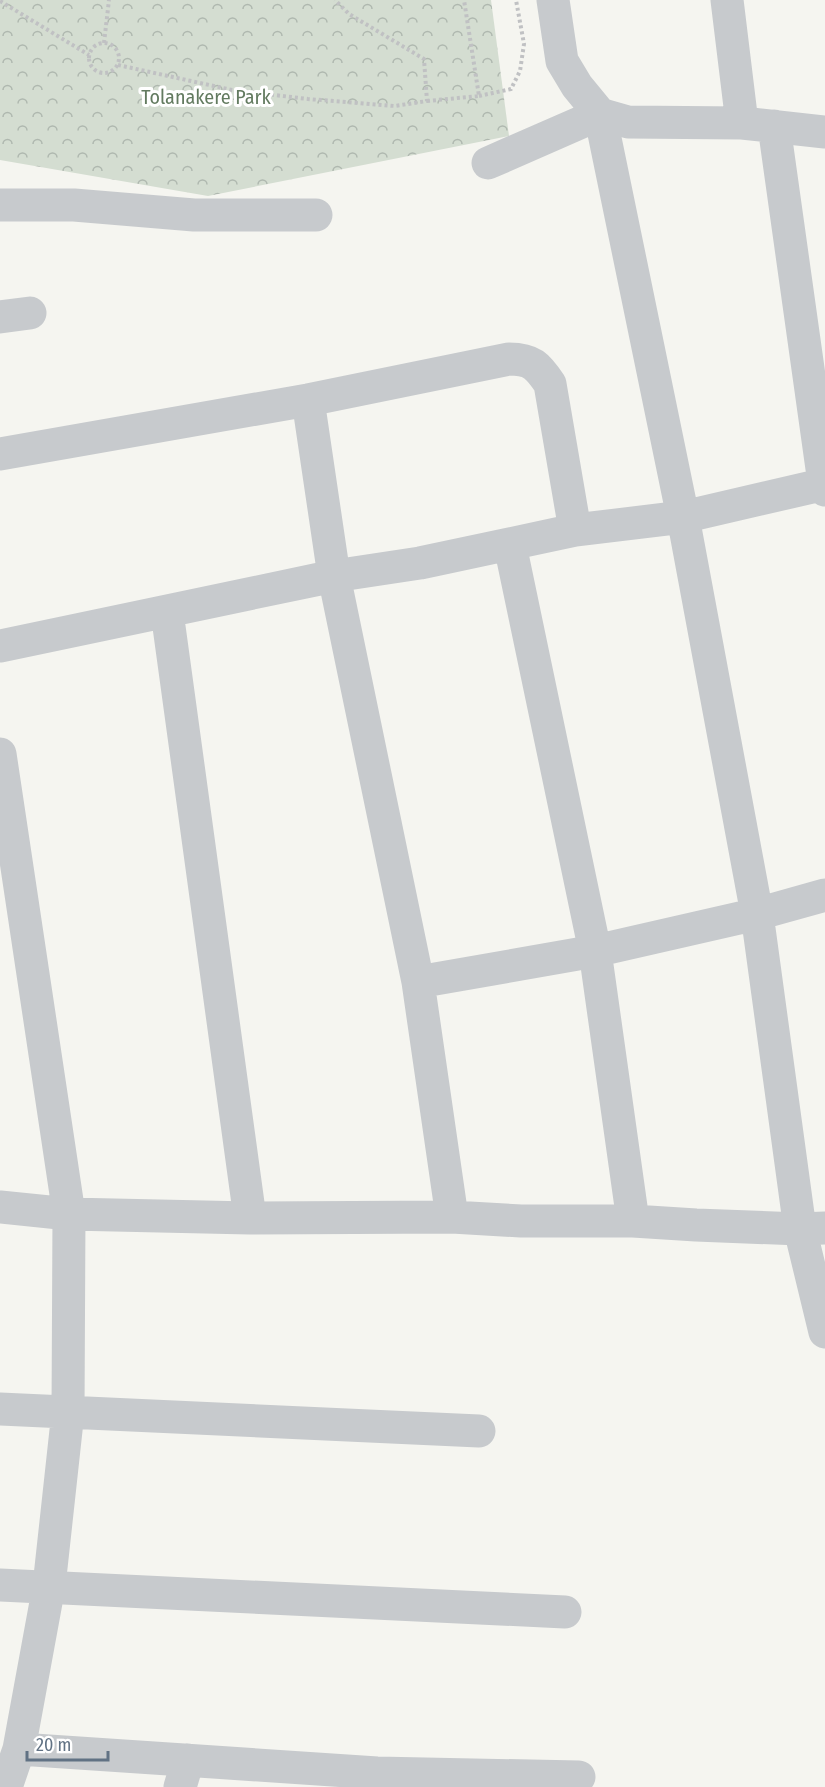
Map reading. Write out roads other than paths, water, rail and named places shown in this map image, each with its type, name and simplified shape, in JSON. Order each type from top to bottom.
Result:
[{"type":"street","points":[[553,0],[562,61],[577,86],[600,114],[683,517],[757,914],[812,1228],[825,1332]]},
{"type":"street","points":[[0,646],[334,576],[420,563],[575,530],[683,517],[825,486],[758,125],[727,0]]},
{"type":"street","points":[[488,163],[600,114],[628,122],[758,125],[825,132]]},
{"type":"street","points":[[0,205],[74,205],[194,215],[316,215]]},
{"type":"street","points":[[0,454],[308,400],[509,359],[524,359],[540,369],[550,384],[575,530]]},
{"type":"street","points":[[308,400],[334,576],[418,982],[452,1217]]},
{"type":"street","points":[[510,545],[595,951],[633,1221]]},
{"type":"street","points":[[167,612],[250,1218]]},
{"type":"street","points":[[0,753],[69,1214],[68,1412],[49,1586],[19,1749],[6,1787]]},
{"type":"street","points":[[418,982],[595,951],[757,914],[825,895]]},
{"type":"street","points":[[0,1207],[69,1214],[250,1218],[452,1217],[521,1221],[633,1221],[812,1228]]},
{"type":"street","points":[[0,1409],[479,1431]]},
{"type":"street","points":[[0,1585],[565,1612]]},
{"type":"street","points":[[19,1749],[184,1773],[377,1780],[579,1777]]},
{"type":"park label","name":"Tolanakere Park","points":[[206,97]]}]
